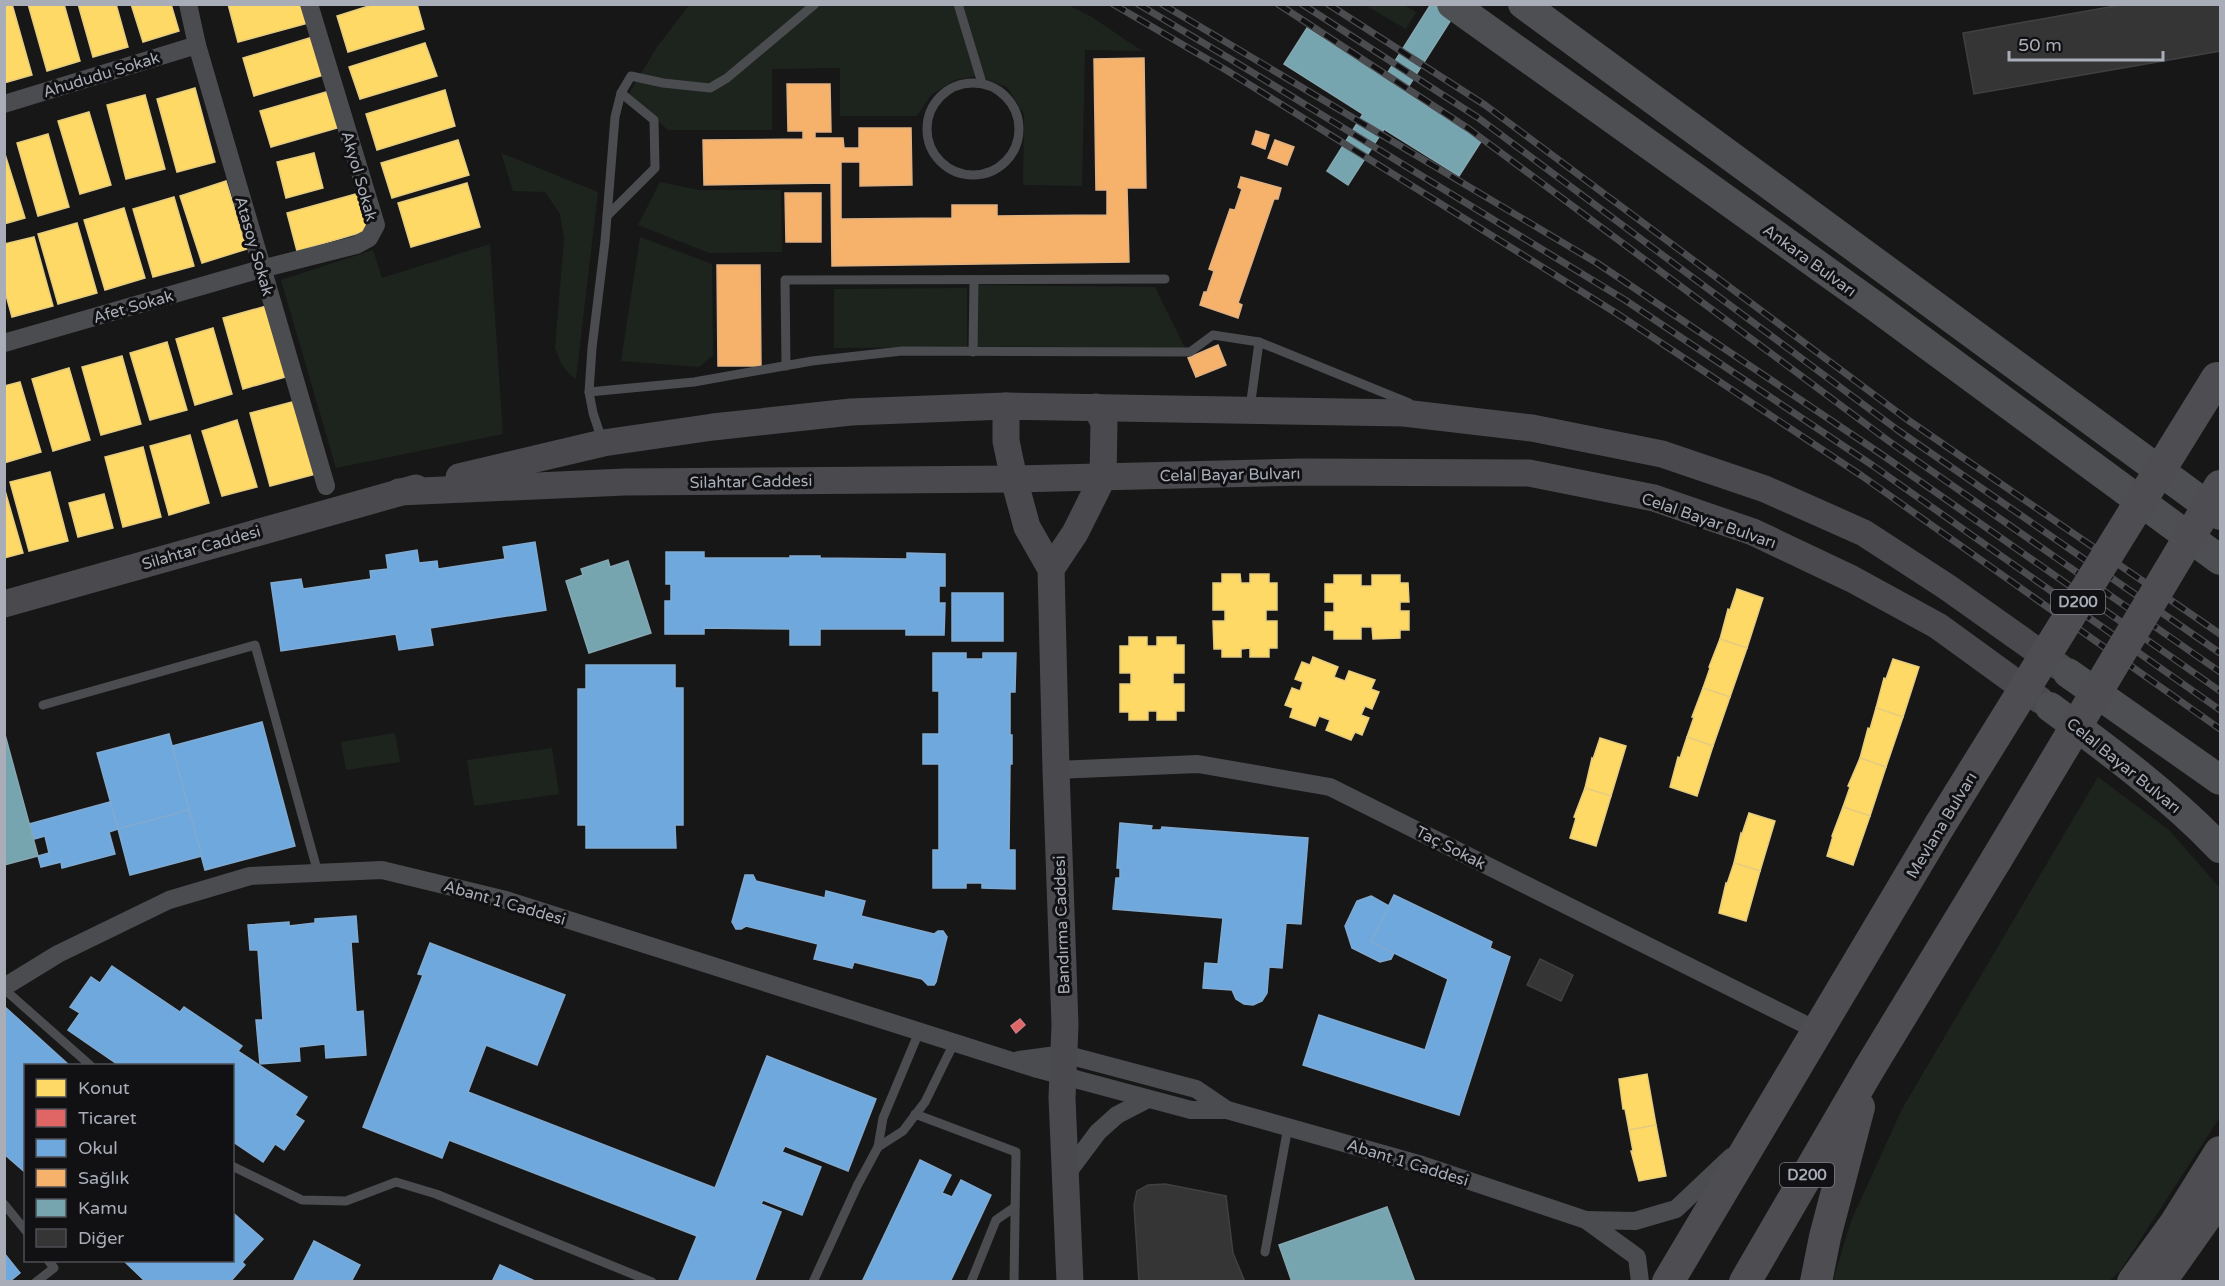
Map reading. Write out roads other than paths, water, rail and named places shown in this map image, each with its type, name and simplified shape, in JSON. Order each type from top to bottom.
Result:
[{"type":"highway","name":"Mevlana Bulvarı","points":[[1668,1281],[1940,825],[2218,375]]},
{"type":"highway","name":"D200","points":[[1744,1281],[2220,486]]},
{"type":"highway","points":[[1816,1281],[1825,1237],[1869,1069]]},
{"type":"highway","points":[[2133,1281],[2175,1224],[2220,1152]]},
{"type":"highway","points":[[2163,1279],[2220,1197]]},
{"type":"main road","name":"Ankara Bulvarı","points":[[1452,4],[1875,306],[2220,560]]},
{"type":"main road","points":[[1523,4],[2220,515]]},
{"type":"main road","points":[[1006,406],[1404,413],[1532,428],[1662,454],[1764,489],[1864,533],[1947,587],[2220,780]]},
{"type":"main road","name":"Silahtar Caddesi","points":[[4,604],[399,492],[603,444],[713,427],[851,412],[1006,406]]},
{"type":"main road","name":"Bandırma Caddesi","points":[[1006,406],[1006,441],[1014,479],[1028,527],[1052,569],[1065,1025],[1062,1098],[1070,1281]]},
{"type":"main road","points":[[1052,569],[1075,533],[1103,477],[1104,423],[1096,406]]},
{"type":"main road","name":"Celal Bayar Bulvarı","points":[[1103,477],[1302,472],[1529,473],[1654,498],[1754,532],[1852,579],[1938,626],[2124,761],[2201,828],[2220,848]]},
{"type":"main road","name":"Silahtar Caddesi","points":[[399,492],[625,482],[1103,477]]},
{"type":"street","name":"Atasoy Sokak","points":[[188,4],[197,45],[261,269],[326,486]]},
{"type":"street","name":"Akyol Sokak","points":[[261,269],[356,245],[369,238],[376,225],[309,4]]},
{"type":"street","name":"Ahududu Sokak","points":[[4,104],[197,45]]},
{"type":"street","name":"Afet Sokak","points":[[4,344],[261,269]]},
{"type":"street","name":"Taç Sokak","points":[[1056,770],[1198,764],[1330,787],[1818,1031]]},
{"type":"street","name":"Abant 1 Caddesi","points":[[4,988],[58,954],[169,900],[250,876],[382,870],[506,900],[1011,1062],[1063,1065],[1196,1089],[1227,1110]]},
{"type":"street","name":"Abant 1 Caddesi","points":[[1063,1065],[1148,1099],[1191,1110],[1227,1110],[1422,1165],[1586,1220],[1635,1221],[1676,1209],[1760,1128]]},
{"type":"street","points":[[1065,1176],[1098,1132],[1117,1114],[1148,1099]]},
{"type":"street","name":"Abant 1 Caddesi","points":[[1586,1220],[1637,1257],[1640,1281]]},
{"type":"lane","points":[[603,444],[589,392],[607,216],[612,140],[621,93],[631,76],[663,83],[710,88],[727,78],[815,4]]},
{"type":"lane","points":[[957,4],[982,83]]},
{"type":"lane","points":[[967,83],[982,83],[997,89],[1008,99],[1016,112],[1019,126],[1018,141],[1011,155],[1001,165],[988,172],[973,175],[958,172],[945,165],[934,154],[928,140],[927,124],[931,109],[939,96],[952,87],[967,83]]},
{"type":"lane","points":[[607,216],[655,168],[654,120],[621,93]]},
{"type":"lane","points":[[786,366],[785,280],[1165,279]]},
{"type":"lane","points":[[973,352],[974,280]]},
{"type":"lane","points":[[589,392],[694,382],[786,366],[903,351],[1190,352],[1213,335],[1259,342],[1444,418]]},
{"type":"lane","points":[[1250,410],[1259,342]]},
{"type":"lane","points":[[43,705],[255,645],[318,873]]},
{"type":"lane","points":[[4,988],[90,1064]]},
{"type":"lane","points":[[813,1281],[857,1186],[878,1147],[883,1118],[919,1032]]},
{"type":"lane","points":[[878,1147],[903,1131],[925,1102],[954,1043]]},
{"type":"lane","points":[[915,1114],[1016,1152],[1014,1281]]},
{"type":"lane","points":[[1264,1252],[1288,1127]]},
{"type":"lane","points":[[234,1167],[302,1200],[346,1201],[396,1182],[436,1194],[652,1281]]},
{"type":"lane","points":[[4,1204],[24,1229]]},
{"type":"lane","points":[[971,1281],[996,1220],[1015,1207]]},
{"type":"lane","points":[[36,1281],[54,1268],[50,1262]]},
{"type":"railway","points":[[1113,4],[1226,70],[1616,313],[1862,476],[2220,729]]},
{"type":"railway","points":[[1138,4],[1625,300],[1872,465],[2220,710]]},
{"type":"railway","points":[[1162,4],[1597,263],[1881,454],[2220,691]]},
{"type":"railway","points":[[1278,4],[1469,129],[1890,442],[2220,672]]},
{"type":"railway","points":[[1302,4],[1477,117],[1899,431],[2220,653]]},
{"type":"railway","points":[[1328,4],[1485,105],[1908,420],[2220,634]]}]
